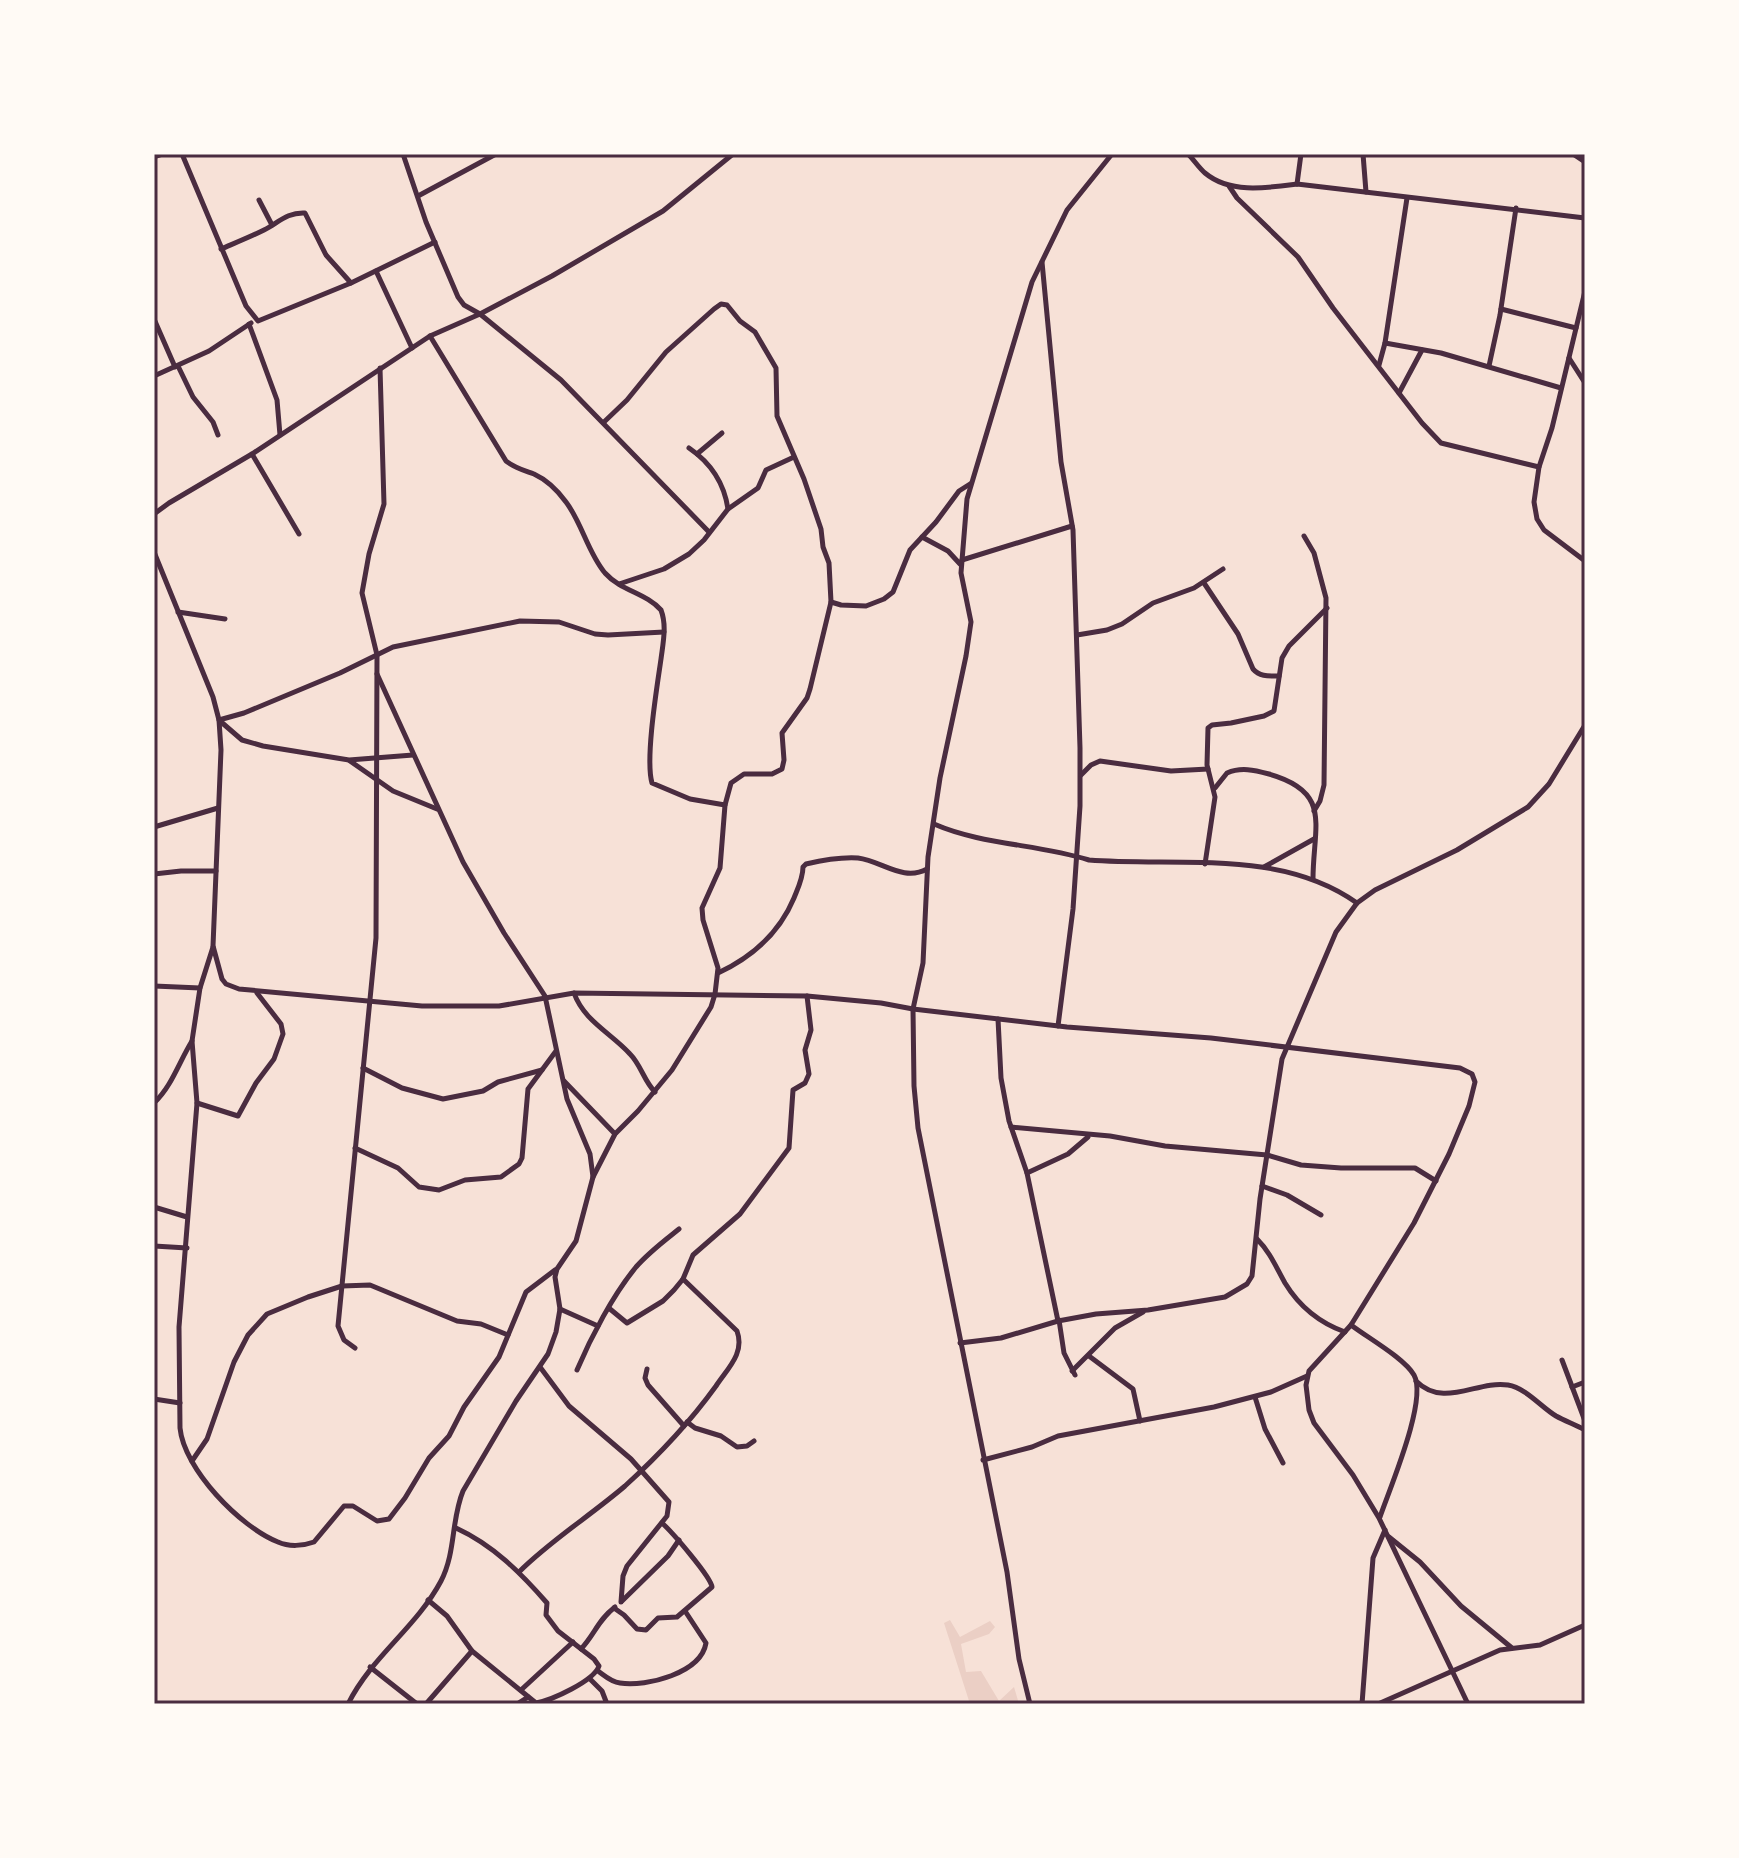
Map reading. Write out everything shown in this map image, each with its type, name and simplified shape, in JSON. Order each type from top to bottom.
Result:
[{"type":"street","points":[[154,157],[163,154]]},
{"type":"street","points":[[182,154],[246,306],[256,320]]},
{"type":"street","points":[[403,154],[435,242],[464,305],[547,367],[709,532]]},
{"type":"street","points":[[418,196],[496,154]]},
{"type":"street","points":[[154,514],[280,436],[430,336],[552,276],[663,211],[733,154]]},
{"type":"street","points":[[1030,1704],[1019,1659],[1007,1572],[918,1128],[913,1009],[923,963],[927,869],[940,778],[971,622],[962,562],[970,484],[998,400],[1022,311],[1042,262],[1067,210],[1112,154]]},
{"type":"street","points":[[1188,154],[1206,174],[1229,186],[1264,188],[1297,184],[1585,218]]},
{"type":"street","points":[[1297,184],[1301,154]]},
{"type":"street","points":[[1363,154],[1366,192]]},
{"type":"street","points":[[1573,154],[1585,162]]},
{"type":"street","points":[[1229,186],[1237,198],[1298,257],[1333,308],[1441,443],[1539,467]]},
{"type":"street","points":[[1379,366],[1407,197]]},
{"type":"street","points":[[259,200],[272,225]]},
{"type":"street","points":[[1489,366],[1516,208]]},
{"type":"street","points":[[221,249],[292,214],[305,213],[326,255],[351,283]]},
{"type":"street","points":[[154,376],[209,351],[256,320],[261,321],[351,283],[435,242]]},
{"type":"street","points":[[1042,262],[1061,462],[1072,525],[1080,775],[1073,909],[1058,1026]]},
{"type":"street","points":[[376,271],[412,348]]},
{"type":"street","points":[[1585,291],[1534,494],[1537,519],[1551,536],[1585,561]]},
{"type":"street","points":[[154,552],[213,697],[219,720],[213,946],[200,988],[192,1041],[197,1103],[179,1327],[181,1439],[192,1462],[231,1508],[279,1543],[300,1545],[314,1542],[346,1505],[353,1506],[372,1519],[384,1521],[399,1508],[423,1466],[449,1436],[464,1407],[499,1357],[526,1292],[557,1269],[576,1241],[593,1177],[615,1134],[655,1092],[683,1056],[708,1013],[715,994],[718,973],[702,908],[720,868],[725,805],[731,783],[739,776],[772,774],[782,769],[782,733],[810,689],[831,602],[829,563],[804,479],[777,416],[776,368],[755,332],[740,321],[727,305],[721,304],[666,352],[627,400],[604,422]]},
{"type":"street","points":[[1501,309],[1576,328]]},
{"type":"street","points":[[154,319],[193,397],[216,426],[218,435]]},
{"type":"street","points":[[249,324],[277,400],[280,436]]},
{"type":"street","points":[[430,336],[506,461],[551,485],[566,502],[603,570],[618,584],[656,605],[664,617],[649,776],[652,783],[690,799],[725,805]]},
{"type":"street","points":[[1385,343],[1489,366],[1561,388]]},
{"type":"street","points":[[1399,393],[1422,350]]},
{"type":"street","points":[[1569,357],[1585,383]]},
{"type":"street","points":[[355,1348],[339,1333],[376,938],[377,655],[362,593],[369,554],[384,504],[380,368]]},
{"type":"street","points":[[697,454],[722,433]]},
{"type":"street","points":[[689,448],[715,473],[728,509]]},
{"type":"street","points":[[252,454],[299,534]]},
{"type":"street","points":[[618,584],[676,563],[696,548],[728,509],[758,488],[766,470],[794,457]]},
{"type":"street","points":[[831,602],[857,607],[884,599],[893,592],[908,553],[959,491],[970,484]]},
{"type":"street","points":[[962,562],[1072,525]]},
{"type":"street","points":[[1304,536],[1314,553],[1327,608],[1324,785],[1314,811]]},
{"type":"street","points":[[922,537],[962,562]]},
{"type":"street","points":[[1077,635],[1107,630],[1153,603],[1204,583],[1223,569]]},
{"type":"street","points":[[1204,583],[1238,634],[1257,674],[1279,676]]},
{"type":"street","points":[[1215,789],[1208,769],[1210,726],[1270,714],[1275,708],[1282,658],[1289,646],[1327,608]]},
{"type":"street","points":[[177,612],[225,619]]},
{"type":"street","points":[[219,720],[244,713],[393,647],[520,621],[559,622],[608,635],[664,632]]},
{"type":"street","points":[[377,674],[437,809],[478,890],[545,996],[570,1111],[590,1154],[593,1177]]},
{"type":"street","points":[[219,720],[249,743],[349,760],[413,755]]},
{"type":"street","points":[[960,1343],[1016,1334],[1058,1320],[1225,1297],[1240,1289],[1252,1276],[1280,1069],[1336,932],[1357,903],[1409,871],[1466,845],[1528,807],[1549,784],[1585,725]]},
{"type":"street","points":[[349,760],[393,791],[437,809]]},
{"type":"street","points":[[1080,775],[1095,763],[1107,761],[1171,771],[1208,769]]},
{"type":"street","points":[[1205,864],[1215,789],[1221,778],[1232,771],[1257,770],[1299,785],[1311,799],[1315,839],[1313,880]]},
{"type":"street","points":[[154,827],[218,808]]},
{"type":"street","points":[[934,824],[953,833],[1089,860],[1264,867],[1313,880],[1357,903]]},
{"type":"street","points":[[1264,867],[1315,839]]},
{"type":"street","points":[[718,973],[733,966],[768,940],[787,914],[806,864],[857,858],[899,872],[916,873],[927,869]]},
{"type":"street","points":[[154,874],[216,871]]},
{"type":"street","points":[[213,946],[224,982],[257,992],[422,1006],[499,1006],[574,993],[807,996],[1058,1026],[1211,1038],[1460,1068],[1472,1074],[1475,1082],[1469,1106],[1414,1223],[1351,1325],[1307,1376],[1284,1388],[1255,1397],[1190,1413],[1058,1436],[1032,1447],[983,1460]]},
{"type":"street","points":[[154,986],[200,988]]},
{"type":"street","points":[[197,1103],[238,1116],[274,1059],[282,1040],[282,1026],[257,992]]},
{"type":"street","points":[[574,993],[578,1006],[631,1055],[645,1081],[655,1092]]},
{"type":"street","points":[[610,1309],[627,1323],[663,1301],[683,1279],[693,1255],[747,1206],[765,1177],[789,1148],[793,1090],[805,1083],[809,1074],[805,1050],[811,1030],[807,996]]},
{"type":"street","points":[[998,1019],[1001,1078],[1011,1127],[1027,1173],[1064,1353],[1074,1373],[1115,1328],[1148,1310]]},
{"type":"street","points":[[154,1103],[168,1088],[176,1067],[192,1041]]},
{"type":"street","points":[[355,1148],[398,1168],[423,1188],[442,1189],[465,1180],[501,1177],[519,1164],[522,1158],[525,1097],[556,1051]]},
{"type":"street","points":[[363,1068],[402,1088],[443,1099],[483,1091],[498,1082],[542,1070]]},
{"type":"street","points":[[563,1081],[615,1134]]},
{"type":"street","points":[[1011,1127],[1110,1136],[1180,1148],[1267,1155],[1301,1165],[1415,1168],[1436,1181]]},
{"type":"street","points":[[1027,1173],[1068,1154],[1088,1136]]},
{"type":"street","points":[[1262,1186],[1287,1195],[1321,1215]]},
{"type":"street","points":[[154,1207],[187,1217]]},
{"type":"street","points":[[577,1370],[598,1326],[637,1266],[679,1229]]},
{"type":"street","points":[[1256,1238],[1271,1256],[1301,1305],[1345,1332]]},
{"type":"street","points":[[154,1246],[187,1248]]},
{"type":"street","points":[[348,1704],[370,1667],[402,1634],[428,1600],[447,1567],[456,1528],[457,1507],[463,1491],[516,1401],[540,1367],[556,1332],[560,1309],[555,1277],[557,1269]]},
{"type":"street","points":[[519,1572],[547,1546],[624,1487],[686,1424],[739,1352],[737,1331],[683,1279]]},
{"type":"street","points":[[192,1462],[207,1439],[239,1351],[257,1325],[267,1314],[308,1297],[342,1286],[372,1286],[457,1321],[481,1324],[508,1335]]},
{"type":"street","points":[[560,1309],[598,1326]]},
{"type":"street","points":[[1351,1325],[1408,1368],[1423,1387],[1447,1394],[1494,1385],[1512,1386],[1557,1417],[1585,1430]]},
{"type":"street","points":[[1089,1356],[1133,1389],[1140,1421]]},
{"type":"street","points":[[1562,1360],[1585,1421]]},
{"type":"street","points":[[540,1367],[569,1406],[640,1470],[669,1502],[669,1513],[627,1566],[621,1602]]},
{"type":"street","points":[[647,1369],[645,1378],[648,1385],[686,1424],[721,1436],[737,1447],[754,1441]]},
{"type":"street","points":[[1307,1376],[1306,1396],[1314,1423],[1353,1475],[1379,1518],[1468,1704]]},
{"type":"street","points":[[1379,1518],[1413,1424],[1416,1380]]},
{"type":"street","points":[[1572,1387],[1585,1382]]},
{"type":"street","points":[[1255,1397],[1265,1429],[1283,1463]]},
{"type":"street","points":[[154,1399],[180,1403]]},
{"type":"street","points":[[614,1608],[640,1630],[647,1629],[658,1618],[677,1617],[711,1589],[712,1583],[662,1523]]},
{"type":"street","points":[[428,1600],[447,1616],[472,1651],[539,1703],[590,1679],[598,1671],[598,1662],[552,1625],[546,1615],[547,1603],[519,1572],[490,1546],[456,1528]]},
{"type":"street","points":[[1387,1534],[1420,1562],[1475,1618],[1513,1649]]},
{"type":"street","points":[[1362,1704],[1373,1558],[1387,1534]]},
{"type":"street","points":[[581,1649],[593,1636],[599,1621],[668,1556],[679,1540]]},
{"type":"street","points":[[598,1671],[612,1681],[639,1683],[662,1677],[695,1662],[704,1652],[706,1643],[685,1611]]},
{"type":"street","points":[[1378,1704],[1500,1650],[1540,1645],[1585,1625]]},
{"type":"street","points":[[521,1690],[573,1642]]},
{"type":"street","points":[[426,1704],[472,1651]]},
{"type":"street","points":[[370,1667],[417,1704]]},
{"type":"street","points":[[590,1679],[602,1691],[607,1704]]},
{"type":"street","points":[[517,1704],[528,1697]]},
{"type":"shaded area","points":[[950,1620],[960,1637],[990,1621],[995,1627],[989,1634],[961,1644],[966,1672],[981,1671],[999,1701],[1014,1687],[1019,1704],[970,1704],[944,1623]]}]
